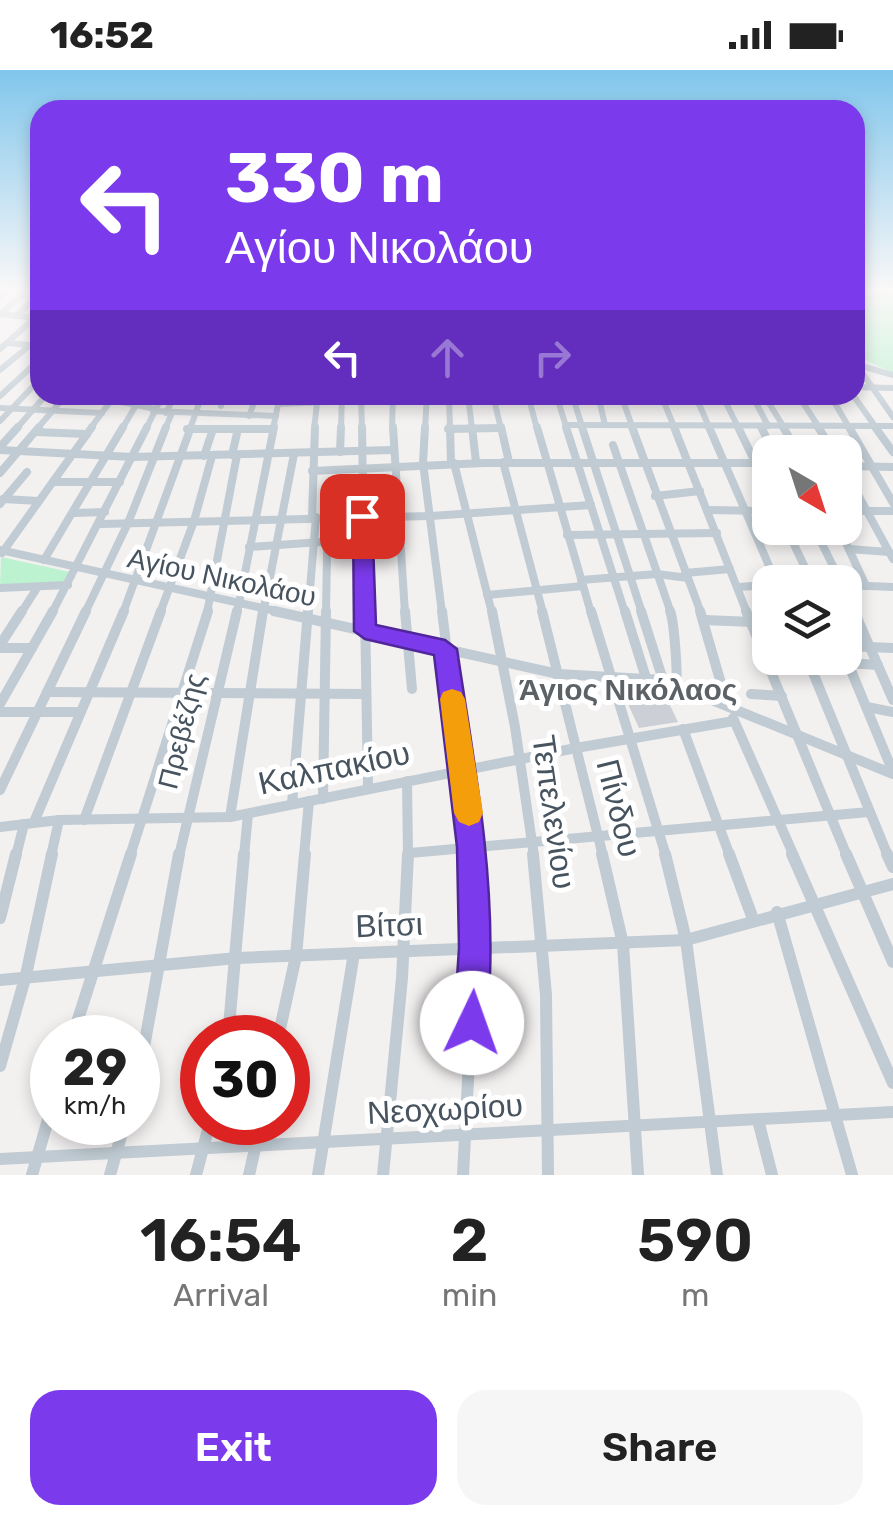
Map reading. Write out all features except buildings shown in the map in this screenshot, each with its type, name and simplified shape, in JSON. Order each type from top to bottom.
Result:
[{"type":"street","points":[[3,345],[30,345]]},
{"type":"street","points":[[0,370],[30,345]]},
{"type":"street","points":[[865,367],[893,375]]},
{"type":"street","points":[[0,396],[30,368]]},
{"type":"street","points":[[865,378],[893,417]]},
{"type":"street","points":[[865,386],[893,388]]},
{"type":"street","points":[[0,421],[30,389]]},
{"type":"street","points":[[0,448],[37,405]]},
{"type":"street","points":[[0,473],[57,405]]},
{"type":"street","points":[[1,552],[108,405]]},
{"type":"street","points":[[80,712],[38,713],[0,708],[101,524],[157,405]]},
{"type":"street","points":[[0,790],[128,523],[156,457],[172,405]]},
{"type":"street","points":[[0,918],[29,823],[136,581],[197,405]]},
{"type":"street","points":[[249,416],[253,405]]},
{"type":"street","name":"Πρεβέζης","points":[[150,1015],[185,821],[240,604],[278,405]]},
{"type":"street","points":[[283,1015],[296,956],[316,800],[324,695],[327,541],[311,494],[316,405]]},
{"type":"street","points":[[340,452],[342,405]]},
{"type":"street","points":[[360,405],[368,788]]},
{"type":"street","points":[[393,405],[401,585],[412,689]]},
{"type":"street","points":[[427,405],[424,463],[472,847],[475,948],[463,1175]]},
{"type":"street","name":"Τεπελενίου","points":[[449,405],[453,463],[469,514],[502,662],[533,840],[545,946],[548,1175]]},
{"type":"street","points":[[469,405],[476,462]]},
{"type":"street","points":[[495,405],[506,462]]},
{"type":"street","points":[[531,405],[558,507],[660,832],[686,940],[717,1175]]},
{"type":"street","points":[[559,405],[646,678]]},
{"type":"street","points":[[575,405],[663,680]]},
{"type":"street","points":[[600,405],[605,425]]},
{"type":"street","points":[[625,405],[655,496],[704,620],[728,706],[893,1083]]},
{"type":"street","points":[[665,405],[752,620]]},
{"type":"street","points":[[699,405],[766,565]]},
{"type":"street","points":[[727,405],[752,455]]},
{"type":"street","points":[[756,405],[767,435]]},
{"type":"street","points":[[770,405],[788,435]]},
{"type":"street","points":[[804,405],[823,435]]},
{"type":"street","points":[[836,405],[893,503]]},
{"type":"street","points":[[860,405],[893,452]]},
{"type":"street","points":[[44,560],[134,406],[169,413],[276,416]]},
{"type":"street","points":[[0,408],[102,413]]},
{"type":"street","points":[[566,425],[893,426]]},
{"type":"street","points":[[448,429],[500,428]]},
{"type":"street","points":[[187,429],[273,429]]},
{"type":"street","points":[[84,820],[194,521],[213,429]]},
{"type":"street","points":[[79,1015],[212,598],[238,429]]},
{"type":"street","points":[[36,432],[87,434]]},
{"type":"street","points":[[613,445],[676,627],[670,644],[679,678],[676,685]]},
{"type":"street","points":[[0,448],[132,457],[392,450]]},
{"type":"street","points":[[230,817],[274,545],[294,454]]},
{"type":"street","points":[[312,471],[476,462],[752,463]]},
{"type":"street","name":"Πίνδου","points":[[506,462],[514,510],[538,590],[623,944],[638,1175]]},
{"type":"street","points":[[862,467],[893,467]]},
{"type":"street","points":[[1,501],[27,472]]},
{"type":"street","points":[[53,482],[120,482]]},
{"type":"street","points":[[655,496],[700,491]]},
{"type":"street","points":[[311,494],[362,492]]},
{"type":"street","points":[[292,804],[314,542],[328,493]]},
{"type":"street","points":[[862,500],[891,555]]},
{"type":"street","points":[[1,501],[39,502]]},
{"type":"street","points":[[101,524],[431,516],[591,505]]},
{"type":"street","points":[[709,510],[752,511]]},
{"type":"street","points":[[862,511],[893,511]]},
{"type":"street","points":[[74,513],[105,512]]},
{"type":"street","points":[[567,535],[718,533]]},
{"type":"street","points":[[250,547],[363,539]]},
{"type":"street","points":[[847,545],[866,586]]},
{"type":"street","points":[[849,549],[891,555]]},
{"type":"street","name":"Αγίου Νικολάου","points":[[1,552],[558,674],[663,680],[893,773]]},
{"type":"street","points":[[487,596],[614,577],[686,576],[730,569]]},
{"type":"street","points":[[401,585],[414,584]]},
{"type":"street","points":[[1,590],[68,585]]},
{"type":"street","points":[[738,586],[752,585]]},
{"type":"street","points":[[862,586],[893,588]]},
{"type":"street","points":[[32,648],[0,646],[36,588]]},
{"type":"street","points":[[704,620],[752,622]]},
{"type":"street","points":[[862,628],[893,700]]},
{"type":"street","points":[[862,647],[893,648]]},
{"type":"street","points":[[862,662],[878,665]]},
{"type":"street","points":[[774,675],[794,733],[893,962]]},
{"type":"street","points":[[814,675],[893,867]]},
{"type":"street","points":[[852,675],[893,773]]},
{"type":"street","points":[[47,692],[180,696],[366,694]]},
{"type":"street","points":[[751,694],[782,696]]},
{"type":"street","points":[[866,707],[893,712]]},
{"type":"street","name":"Καλπακίου","points":[[0,827],[59,820],[185,821],[230,817],[520,758],[734,721]]},
{"type":"street","points":[[683,730],[753,920]]},
{"type":"street","points":[[383,1175],[405,953],[410,853],[406,781]]},
{"type":"street","points":[[410,853],[869,812]]},
{"type":"street","points":[[231,1015],[248,814]]},
{"type":"street","points":[[0,1066],[26,975],[59,820]]},
{"type":"street","name":"Βίτσι","points":[[0,980],[237,958],[686,940],[777,912],[893,884]]},
{"type":"street","points":[[777,912],[852,1175]]},
{"type":"street","points":[[318,1175],[354,954]]},
{"type":"street","name":"Νεοχωρίου","points":[[0,1158],[256,1148],[893,1112]]},
{"type":"street","points":[[758,1120],[772,1175]]},
{"type":"street","points":[[32,1175],[41,1145]]},
{"type":"street","points":[[110,1175],[118,1145]]},
{"type":"street","points":[[196,1175],[204,1145]]},
{"type":"street","points":[[249,1175],[257,1145]]},
{"type":"green space","points":[[865,341],[893,341],[893,373],[865,360]]},
{"type":"green space","points":[[1,557],[70,572],[64,583],[0,586]]},
{"type":"slow traffic","points":[[452,699],[469,813]]},
{"type":"district","name":"Άγιος Νικόλαος","points":[[628,690]]},
{"type":"route","points":[[362,516],[365,631],[445,649],[472,847],[472,1023]]}]
